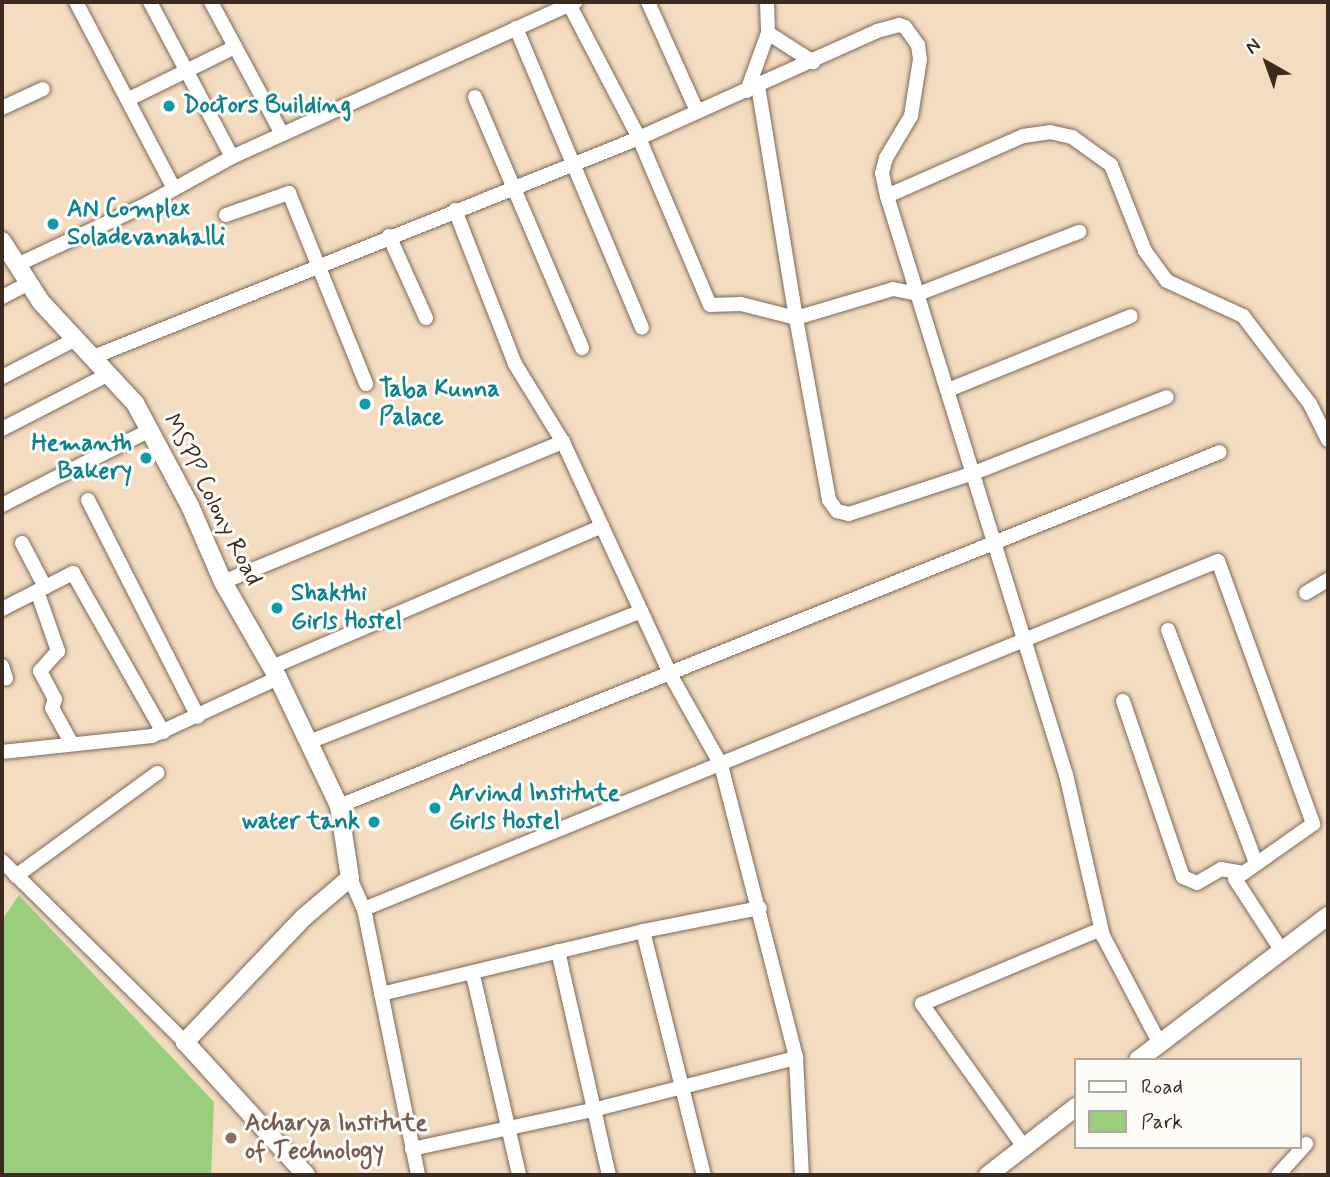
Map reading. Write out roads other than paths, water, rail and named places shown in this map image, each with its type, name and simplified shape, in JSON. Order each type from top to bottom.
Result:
[{"type":"street","points":[[76,2],[130,99],[174,189]]},
{"type":"street","points":[[149,2],[232,157]]},
{"type":"street","points":[[211,2],[282,134]]},
{"type":"street","points":[[648,2],[698,111]]},
{"type":"street","points":[[767,2],[768,33],[753,88],[829,500],[837,511],[849,514],[975,473],[1167,397]]},
{"type":"street","points":[[17,265],[174,189],[232,157],[572,3],[639,138],[710,305],[741,304],[796,318],[893,289],[918,294],[1079,232]]},
{"type":"street","points":[[91,358],[513,186],[639,138],[877,31],[899,25],[918,45],[911,116],[886,158],[882,173],[887,196],[975,473],[1066,775],[1101,929],[1160,1044]]},
{"type":"street","points":[[516,28],[642,328]]},
{"type":"street","points":[[768,33],[813,62]]},
{"type":"street","points":[[130,99],[235,47]]},
{"type":"street","points":[[2,108],[43,89]]},
{"type":"street","points":[[475,97],[582,348]]},
{"type":"street","points":[[887,196],[1023,136],[1050,132],[1072,137],[1111,165],[1145,251],[1167,281],[1243,316],[1310,404],[1328,440]]},
{"type":"street","points":[[226,215],[289,192],[366,384]]},
{"type":"street","points":[[456,210],[514,364],[562,442],[670,674],[721,765],[760,908],[796,1058],[802,1175]]},
{"type":"street","points":[[389,236],[426,318]]},
{"type":"street","name":"MSPP Colony Road","points":[[2,241],[29,283],[91,358],[135,403],[223,582],[275,673],[339,806],[350,878],[364,909],[418,1175]]},
{"type":"street","points":[[2,297],[29,283]]},
{"type":"street","points":[[948,390],[1130,316]]},
{"type":"street","points":[[2,377],[76,339]]},
{"type":"street","points":[[2,429],[107,375]]},
{"type":"street","points":[[2,505],[150,430]]},
{"type":"street","points":[[223,582],[562,442]]},
{"type":"street","points":[[339,806],[1220,452]]},
{"type":"street","points":[[88,499],[198,717]]},
{"type":"street","points":[[2,752],[163,732],[198,717],[275,673],[602,526]]},
{"type":"street","points":[[22,543],[41,589],[58,651],[40,671],[55,699],[52,708],[72,744]]},
{"type":"street","points":[[364,909],[1025,643],[1218,561],[1313,824],[1235,880],[1282,951]]},
{"type":"street","points":[[2,609],[73,573],[163,732]]},
{"type":"street","points":[[1306,593],[1328,580]]},
{"type":"street","points":[[309,742],[640,611]]},
{"type":"street","points":[[1168,630],[1256,863]]},
{"type":"street","points":[[1123,701],[1183,877],[1197,883],[1221,869],[1242,873]]},
{"type":"street","points":[[16,876],[157,773]]},
{"type":"street","points":[[2,861],[185,1042],[306,1175]]},
{"type":"street","points":[[185,1042],[304,917],[350,878]]},
{"type":"street","points":[[382,994],[473,975],[643,931],[760,908]]},
{"type":"street","points":[[1141,1058],[1328,916]]},
{"type":"street","points":[[1024,1147],[922,1004],[1101,929]]},
{"type":"street","points":[[643,931],[704,1175]]},
{"type":"street","points":[[558,951],[609,1175]]},
{"type":"street","points":[[473,975],[519,1175]]},
{"type":"street","points":[[412,1149],[593,1110],[796,1058]]},
{"type":"street","points":[[993,1173],[1074,1109]]},
{"type":"street","points":[[1302,1148],[1306,1144]]},
{"type":"street","points":[[1278,1175],[1301,1149]]},
{"type":"place","name":"Doctors Building","points":[[169,106]]},
{"type":"place","name":"AN Complex Soladevanahalli","points":[[53,224]]},
{"type":"place","name":"Taba Kunna Palace","points":[[365,404]]},
{"type":"place","name":"Hemanth Bakery","points":[[146,458]]},
{"type":"place","name":"Shakthi Girls Hostel","points":[[277,608]]},
{"type":"place","name":"Arvind Institute Girls Hostel","points":[[435,808]]},
{"type":"place","name":"water tank","points":[[374,822]]},
{"type":"place","name":"Acharya Institute of Technology","points":[[231,1138]]}]
